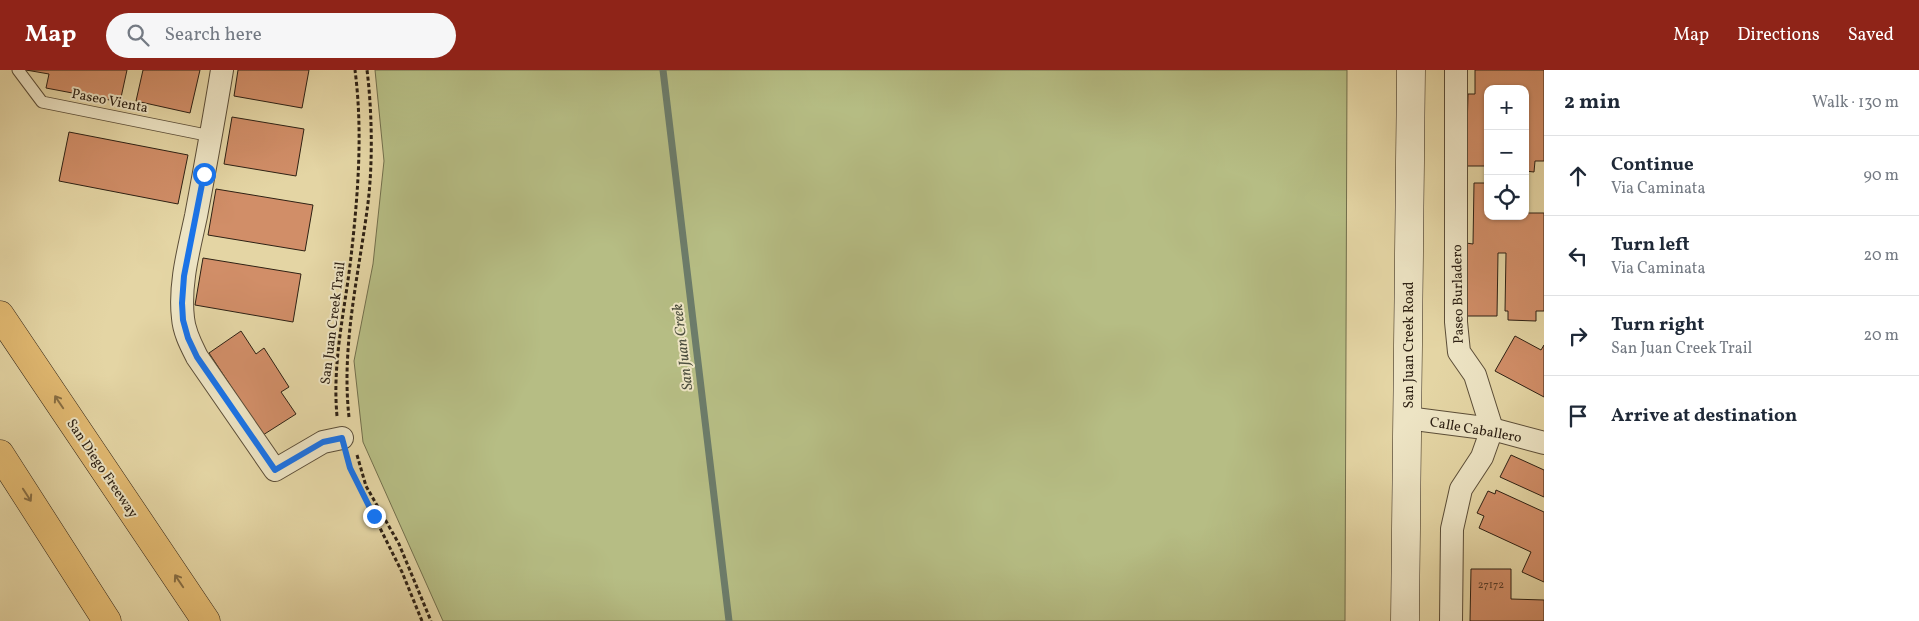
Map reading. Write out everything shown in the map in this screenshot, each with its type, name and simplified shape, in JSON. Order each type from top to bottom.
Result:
[{"type":"highway","name":"San Diego Freeway","points":[[0,315],[206,621]]},
{"type":"highway","points":[[0,454],[107,621]]},
{"type":"main road","name":"San Juan Creek Road","points":[[1405,621],[1410,70]]},
{"type":"street","points":[[222,70],[184,276],[183,320],[188,338],[197,357],[275,470],[323,442],[349,436]]},
{"type":"street","name":"Paseo Burladero","points":[[1456,70],[1456,322],[1459,352],[1475,376],[1492,429]]},
{"type":"street","name":"Calle Caballero","points":[[1407,418],[1492,429],[1544,443]]},
{"type":"street","points":[[1451,621],[1452,529],[1461,490],[1482,457],[1492,429]]},
{"type":"lane","name":"Paseo Vienta","points":[[18,70],[42,102],[211,136]]},
{"type":"path","name":"San Juan Creek Trail","points":[[355,70],[359,174],[351,257],[339,334],[335,390],[337,422],[349,436],[366,486],[399,544],[431,621]]},
{"type":"path","name":"San Juan Creek Trail","points":[[367,70],[370,158],[368,200],[349,331],[346,394],[350,468],[402,572],[422,621]]},
{"type":"green space","points":[[375,70],[1347,70],[1345,621],[443,621],[363,442],[354,361],[373,264],[384,161]]},
{"type":"building","points":[[26,70],[127,70],[120,102],[46,88],[49,74]]},
{"type":"building","points":[[143,70],[200,70],[190,113],[136,101]]},
{"type":"building","points":[[238,70],[309,70],[302,108],[234,96]]},
{"type":"building","points":[[1475,70],[1544,70],[1544,161],[1535,161],[1534,172],[1529,171],[1529,85],[1484,85],[1484,166],[1466,166],[1468,94],[1475,94]]},
{"type":"building","points":[[232,117],[304,129],[296,176],[224,164]]},
{"type":"building","points":[[69,132],[188,155],[178,204],[59,181]]},
{"type":"building","points":[[1474,183],[1484,183],[1484,220],[1529,220],[1529,213],[1544,213],[1544,311],[1536,311],[1536,321],[1508,320],[1508,311],[1505,311],[1506,253],[1498,253],[1497,316],[1466,316],[1466,243],[1473,244]]},
{"type":"building","points":[[216,189],[313,205],[305,251],[208,235]]},
{"type":"building","points":[[203,258],[301,274],[293,322],[195,305]]},
{"type":"building","points":[[241,331],[256,354],[264,348],[289,387],[281,392],[296,414],[263,435],[209,353]]},
{"type":"building","points":[[1515,336],[1541,350],[1544,345],[1544,397],[1495,371]]},
{"type":"building","points":[[1511,455],[1544,470],[1544,497],[1500,477]]},
{"type":"building","points":[[1496,490],[1544,512],[1544,582],[1522,572],[1531,552],[1479,528],[1484,516],[1477,513],[1488,491],[1495,494]]},
{"type":"building","points":[[1471,569],[1511,569],[1511,599],[1544,600],[1544,621],[1470,621]]},
{"type":"waterway","name":"San Juan Creek","points":[[663,70],[729,621]]},
{"type":"route","points":[[204,174],[184,276],[182,303],[183,320],[188,338],[197,357],[275,470],[323,442],[342,438],[350,468],[374,516]]}]
